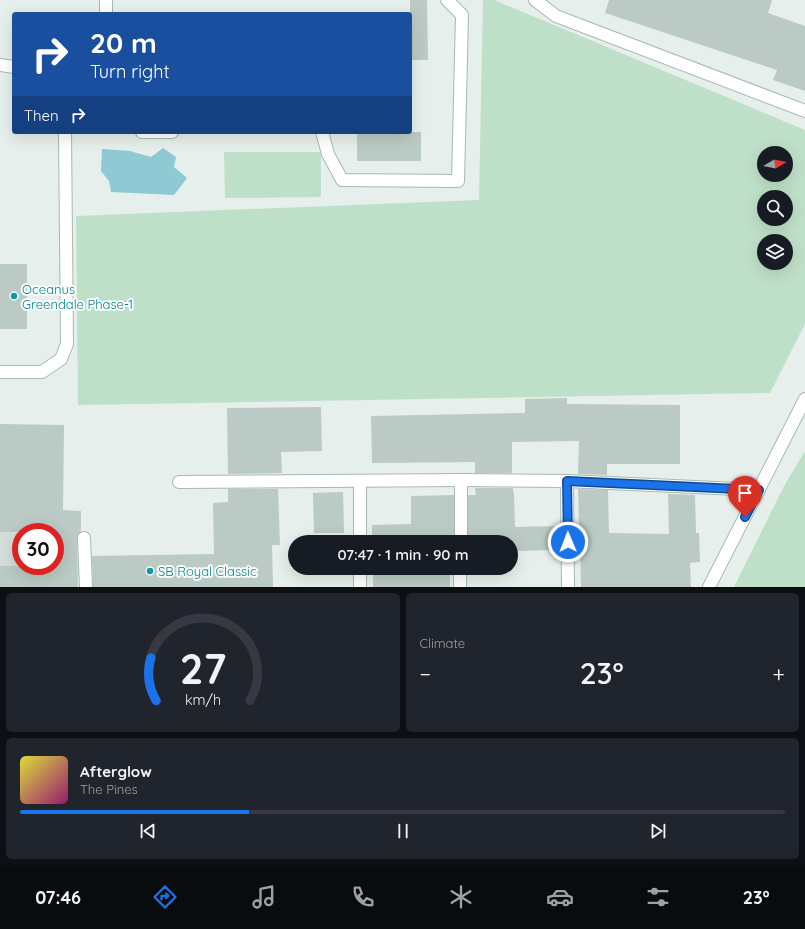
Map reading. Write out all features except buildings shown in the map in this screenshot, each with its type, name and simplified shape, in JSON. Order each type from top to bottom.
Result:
[{"type":"street","points":[[106,0],[106,12]]},
{"type":"street","points":[[323,134],[328,154],[342,180],[458,181],[462,15],[447,0]]},
{"type":"street","points":[[535,0],[556,16],[805,111]]},
{"type":"street","points":[[0,65],[12,67]]},
{"type":"street","points":[[0,372],[42,372],[61,359],[67,344],[65,134]]},
{"type":"street","points":[[709,587],[805,399]]},
{"type":"street","points":[[179,482],[461,480],[567,481],[759,490]]},
{"type":"street","points":[[461,480],[461,535]]},
{"type":"street","points":[[360,481],[360,535]]},
{"type":"street","points":[[567,481],[568,587]]},
{"type":"street","points":[[84,538],[86,587]]},
{"type":"street","points":[[360,575],[360,587]]},
{"type":"street","points":[[460,575],[460,587]]},
{"type":"shaded area","points":[[0,511],[20,511],[20,523],[12,523],[12,575],[19,575],[19,587],[0,587]]},
{"type":"green space","points":[[483,0],[494,0],[805,130],[805,324],[770,393],[78,405],[76,216],[479,200]]},
{"type":"green space","points":[[224,152],[321,152],[321,197],[225,198]]},
{"type":"green space","points":[[805,451],[805,587],[734,587],[784,486]]},
{"type":"water","points":[[163,148],[176,157],[174,167],[187,178],[174,195],[111,192],[109,181],[101,171],[102,149],[130,151],[151,157]]},
{"type":"place","name":"Oceanus Greendale Phase-1","points":[[14,296]]},
{"type":"place","name":"SB Royal Classic","points":[[150,571]]},
{"type":"route","points":[[568,542],[567,481],[759,490],[745,517]]}]
